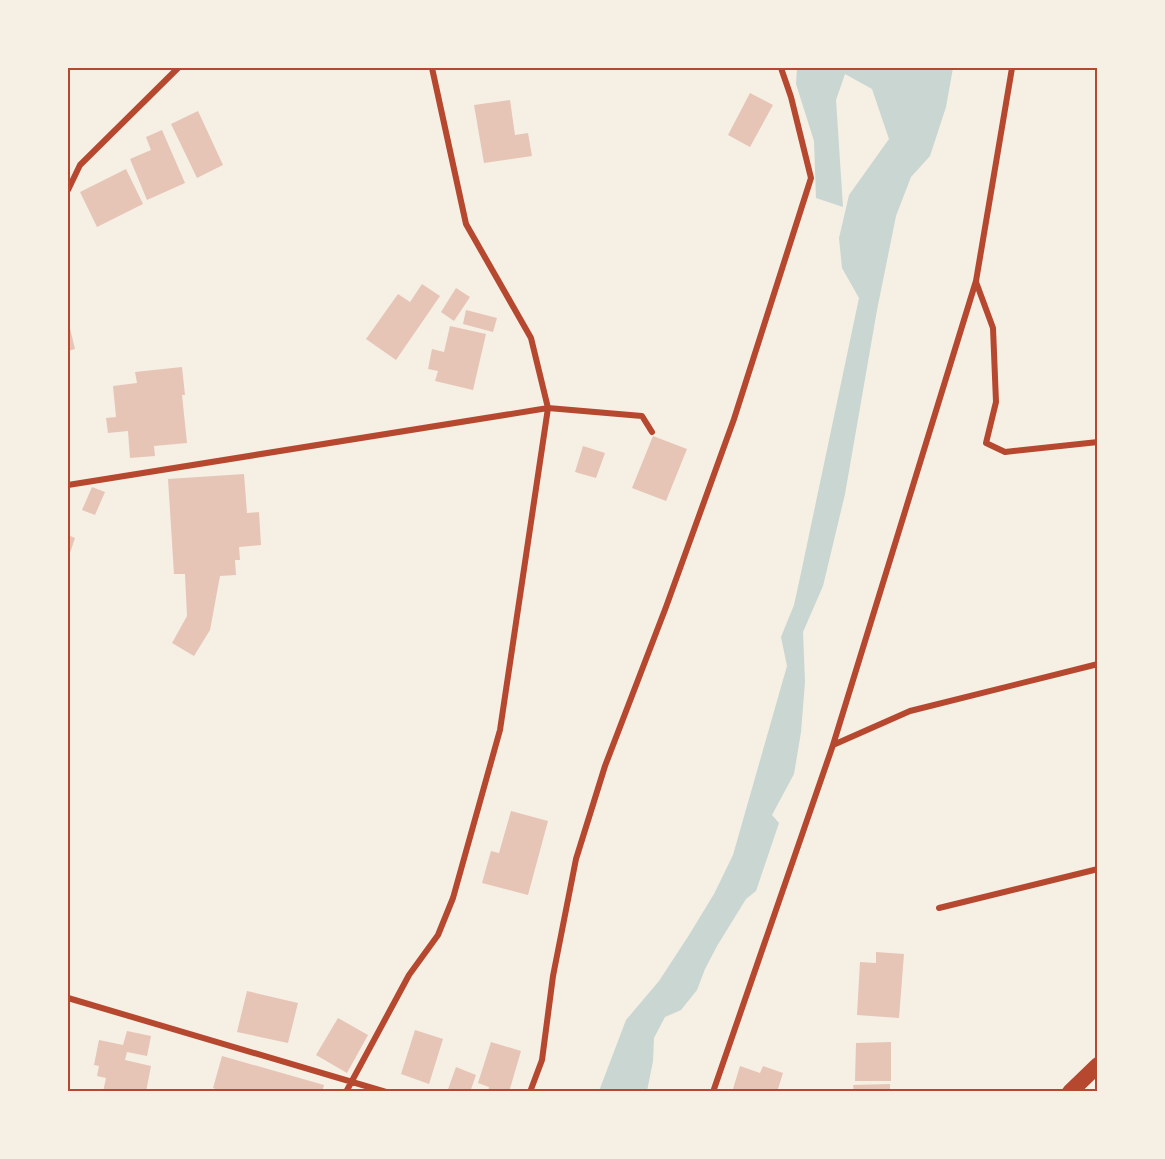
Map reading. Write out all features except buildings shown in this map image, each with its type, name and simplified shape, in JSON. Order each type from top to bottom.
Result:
[{"type":"highway","points":[[1070,1092],[1098,1065]]},
{"type":"street","points":[[68,190],[80,165],[178,68]]},
{"type":"street","points":[[346,1092],[409,975],[438,934],[453,898],[500,730],[548,408],[531,338],[466,224],[432,68]]},
{"type":"street","points":[[531,1092],[542,1060],[555,964],[576,859],[604,766],[666,607],[734,419],[811,178],[791,97],[781,68]]},
{"type":"street","points":[[712,1092],[833,745],[976,281],[1012,68]]},
{"type":"street","points":[[976,281],[993,328],[996,402],[986,443],[1005,452],[1098,442]]},
{"type":"street","points":[[68,484],[548,408],[642,416],[652,432]]},
{"type":"street","points":[[833,745],[910,711],[1098,664]]},
{"type":"street","points":[[939,909],[1098,869]]},
{"type":"street","points":[[68,998],[386,1092]]},
{"type":"shaded area","points":[[797,68],[953,68],[946,107],[930,156],[911,177],[896,216],[845,494],[823,586],[803,632],[805,682],[801,732],[794,774],[772,815],[779,823],[756,891],[746,899],[717,946],[697,990],[681,1010],[665,1017],[654,1038],[653,1061],[647,1091],[599,1091],[626,1020],[659,981],[689,935],[714,894],[733,855],[787,666],[781,637],[794,605],[859,298],[842,268],[839,238],[849,195],[889,139],[872,89],[845,74],[836,100],[843,207],[816,198],[814,141],[796,84]]}]
